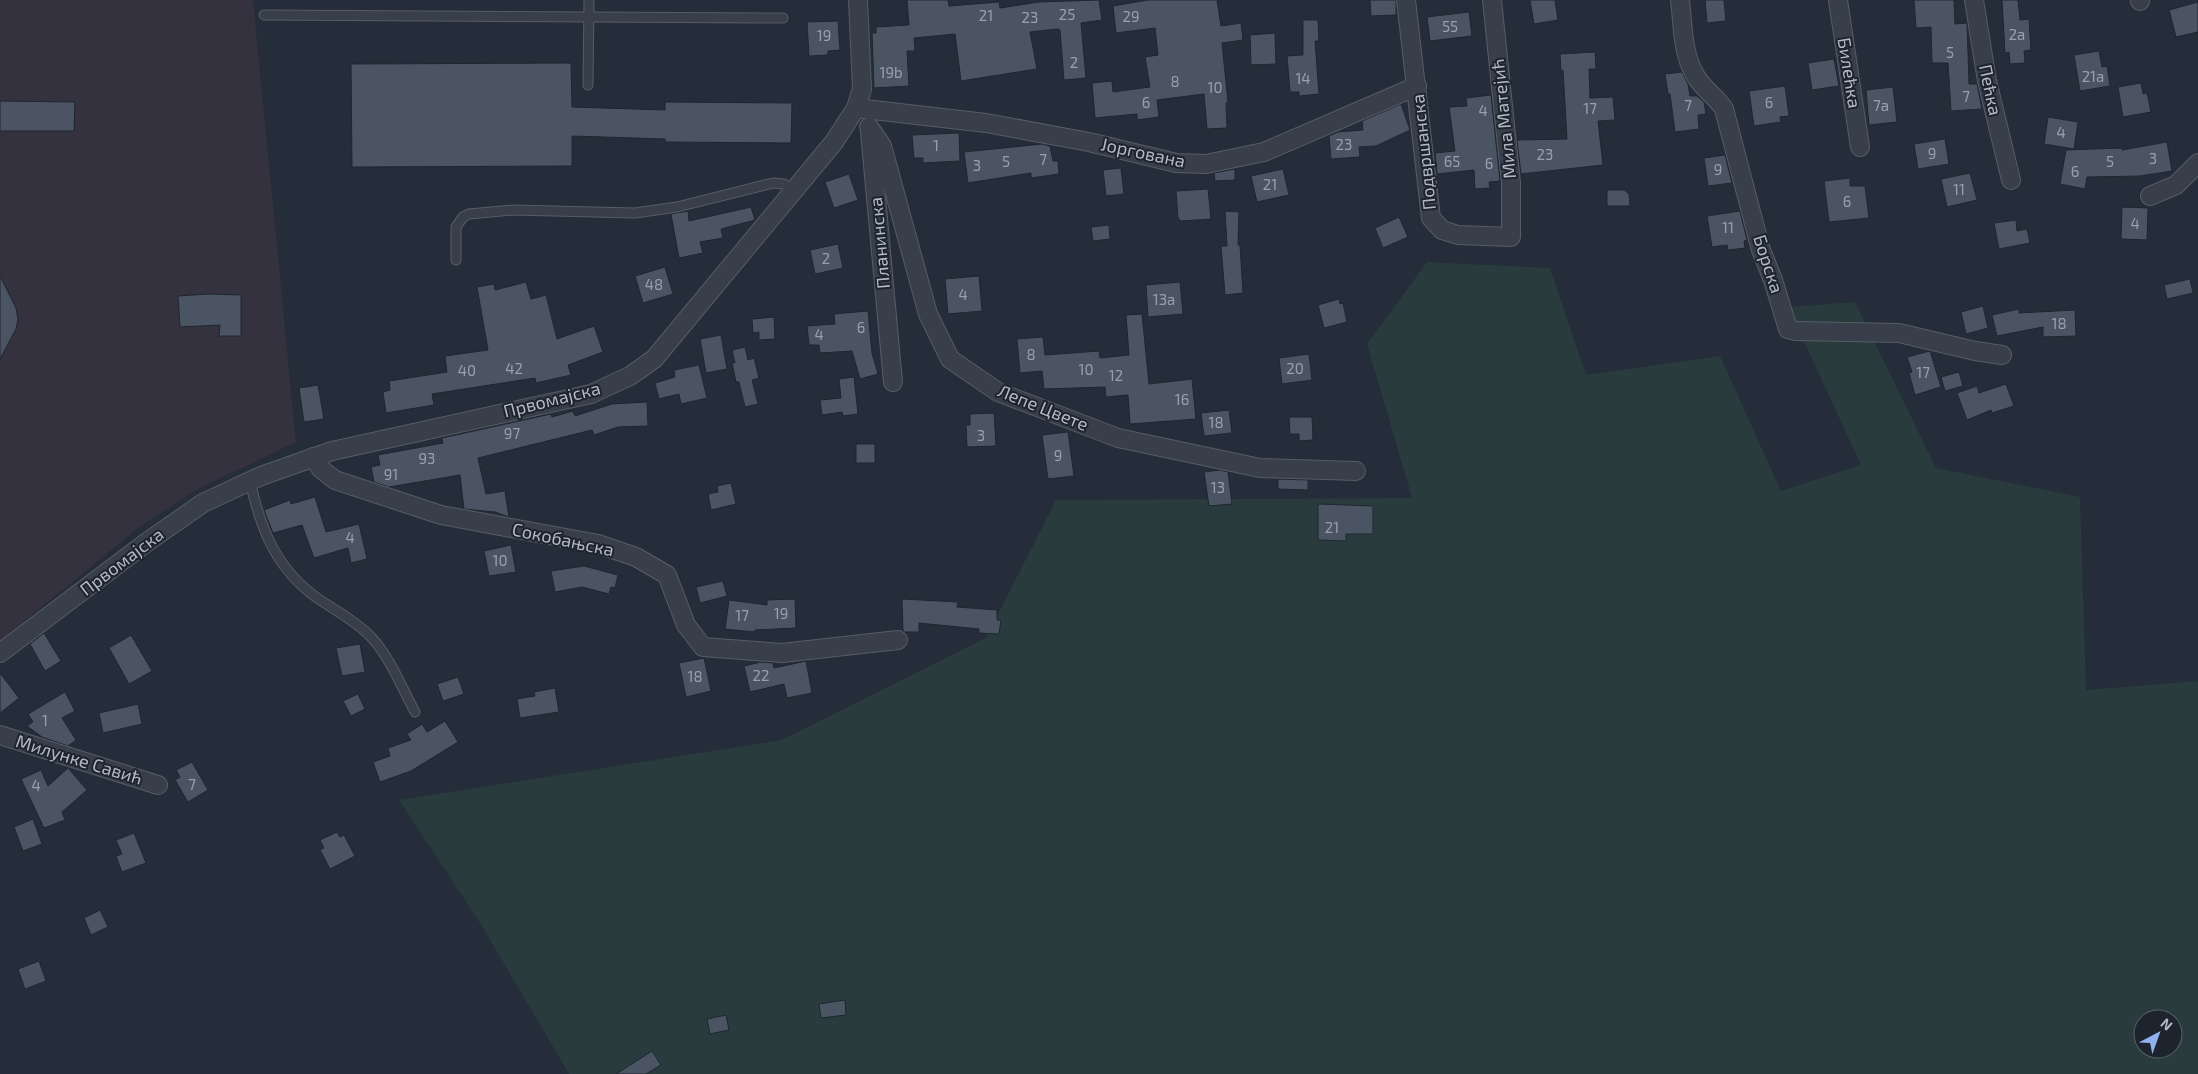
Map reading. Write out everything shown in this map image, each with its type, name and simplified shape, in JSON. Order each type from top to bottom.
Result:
[{"type":"street","points":[[856,108],[862,89],[858,0]]},
{"type":"street","name":"Подвршанска","points":[[1406,0],[1431,218],[1442,230],[1458,235],[1511,237]]},
{"type":"street","name":"Мила Матејић","points":[[1492,0],[1511,183],[1511,237]]},
{"type":"street","name":"Борска","points":[[1680,0],[1685,48],[1703,86],[1720,102],[1724,109],[1761,250],[1775,285],[1788,329],[1796,331],[1899,333],[1975,351],[2002,355]]},
{"type":"street","name":"Билећка","points":[[1838,0],[1860,147]]},
{"type":"street","name":"Пећка","points":[[1974,0],[1987,81],[2011,180]]},
{"type":"street","name":"Јоргована","points":[[856,108],[986,123],[1090,142],[1176,163],[1206,164],[1264,152],[1417,86]]},
{"type":"street","name":"Планинска","points":[[856,108],[869,127],[893,382]]},
{"type":"street","name":"Првомајска","points":[[0,654],[147,542],[203,503],[250,481],[332,451],[591,394],[630,376],[654,359],[834,142],[856,108]]},
{"type":"street","name":"Лепе Цвете","points":[[869,127],[882,146],[928,314],[950,359],[998,392],[1118,438],[1260,468],[1356,471]]},
{"type":"street","points":[[2150,196],[2176,185],[2198,163]]},
{"type":"street","name":"Сокобањска","points":[[313,458],[321,469],[335,480],[441,515],[598,544],[636,557],[667,575],[686,625],[703,647],[782,653],[898,640]]},
{"type":"street","name":"Милунке Савић","points":[[0,735],[158,785]]},
{"type":"lane","points":[[588,85],[589,0]]},
{"type":"lane","points":[[264,15],[783,18]]},
{"type":"lane","points":[[456,260],[456,228],[463,217],[476,212],[514,210],[635,213],[677,207],[773,183],[784,184],[793,191]]},
{"type":"lane","points":[[250,481],[259,520],[272,548],[295,580],[314,596],[351,619],[372,638],[381,649],[415,712]]},
{"type":"shaded area","points":[[0,0],[253,0],[296,442],[196,490],[138,528],[0,641]]},
{"type":"shaded area","points":[[1427,262],[1550,268],[1586,375],[1720,356],[1781,491],[1861,465],[1788,307],[1855,302],[1936,468],[2080,497],[2086,690],[2198,681],[2198,1074],[569,1074],[482,926],[399,800],[782,740],[986,638],[1056,500],[1412,498],[1367,344]]},
{"type":"building","points":[[907,0],[948,0],[949,6],[999,2],[1000,8],[1039,2],[1099,0],[1102,20],[1081,23],[1086,78],[1064,80],[1060,30],[1057,29],[1030,32],[1037,69],[961,81],[955,34],[914,38],[915,51],[907,51],[909,86],[874,88],[872,33],[876,33],[876,27],[909,25]]},
{"type":"building","points":[[1148,0],[1217,0],[1221,26],[1241,23],[1243,40],[1222,43],[1228,102],[1226,103],[1227,128],[1207,129],[1204,94],[1157,100],[1159,117],[1137,120],[1137,114],[1095,118],[1092,83],[1112,81],[1113,92],[1150,87],[1145,57],[1158,55],[1155,28],[1116,33],[1113,6]]},
{"type":"building","points":[[1370,0],[1396,0],[1396,15],[1371,16]]},
{"type":"building","points":[[1530,0],[1555,0],[1558,20],[1534,24]]},
{"type":"building","points":[[1705,0],[1724,0],[1726,21],[1707,23]]},
{"type":"building","points":[[1914,0],[1954,0],[1955,24],[1967,23],[1969,84],[1977,84],[1982,109],[1951,111],[1948,63],[1932,63],[1931,27],[1916,28]]},
{"type":"building","points":[[2002,0],[2018,0],[2020,20],[2029,19],[2031,50],[2024,51],[2025,63],[2010,64],[2009,52],[2005,53]]},
{"type":"building","points":[[2198,2],[2198,32],[2176,37],[2169,10]]},
{"type":"building","points":[[1469,12],[1472,36],[1430,41],[1427,17]]},
{"type":"building","points":[[1303,20],[1318,20],[1319,41],[1315,41],[1319,94],[1299,96],[1299,92],[1290,92],[1287,56],[1303,55]]},
{"type":"building","points":[[838,21],[840,50],[828,51],[828,55],[809,56],[807,22]]},
{"type":"building","points":[[1275,33],[1276,64],[1251,65],[1250,35]]},
{"type":"building","points":[[2099,51],[2102,67],[2107,66],[2110,86],[2080,91],[2074,55]]},
{"type":"building","points":[[1595,52],[1596,69],[1589,69],[1590,98],[1613,97],[1615,120],[1598,121],[1603,165],[1521,174],[1517,140],[1567,139],[1563,70],[1561,71],[1560,54]]},
{"type":"building","points":[[1834,59],[1839,86],[1812,90],[1808,63]]},
{"type":"building","points":[[571,63],[572,107],[665,110],[665,102],[792,103],[791,143],[665,142],[665,139],[572,136],[572,166],[352,167],[351,64]]},
{"type":"building","points":[[1682,72],[1688,84],[1690,96],[1697,96],[1704,102],[1706,114],[1698,115],[1699,129],[1675,132],[1670,94],[1668,94],[1665,74]]},
{"type":"building","points":[[2141,83],[2143,94],[2147,93],[2151,112],[2123,117],[2118,87]]},
{"type":"building","points":[[1785,86],[1789,116],[1780,117],[1781,122],[1754,126],[1749,91]]},
{"type":"building","points":[[1893,87],[1897,122],[1869,125],[1866,90]]},
{"type":"building","points":[[1491,95],[1500,181],[1489,182],[1490,188],[1475,189],[1474,170],[1437,174],[1435,153],[1455,151],[1449,107],[1467,106],[1466,98]]},
{"type":"building","points":[[0,101],[75,102],[74,131],[0,131]]},
{"type":"building","points":[[1401,104],[1410,130],[1376,146],[1359,147],[1360,157],[1331,159],[1329,136],[1338,132],[1363,130],[1362,121]]},
{"type":"building","points":[[2048,117],[2078,122],[2074,149],[2044,144]]},
{"type":"building","points":[[959,133],[960,161],[923,163],[923,158],[914,158],[912,135]]},
{"type":"building","points":[[1945,139],[1949,164],[1918,169],[1914,144]]},
{"type":"building","points":[[2167,142],[2172,171],[2140,176],[2087,177],[2085,189],[2060,184],[2066,150],[2122,148],[2122,150]]},
{"type":"building","points":[[1042,144],[1050,146],[1053,161],[1058,161],[1059,174],[1031,178],[1031,173],[968,183],[964,152]]},
{"type":"building","points":[[1725,155],[1732,183],[1708,186],[1704,158]]},
{"type":"building","points":[[1121,168],[1124,194],[1106,196],[1103,170]]},
{"type":"building","points":[[1235,169],[1235,180],[1215,181],[1214,173]]},
{"type":"building","points":[[1283,169],[1289,195],[1257,202],[1251,176]]},
{"type":"building","points":[[1970,173],[1977,200],[1947,207],[1941,179]]},
{"type":"building","points":[[849,174],[858,200],[834,208],[825,182]]},
{"type":"building","points":[[1850,178],[1850,186],[1865,186],[1869,218],[1829,222],[1824,181]]},
{"type":"building","points":[[1208,189],[1211,219],[1181,221],[1178,218],[1176,191]]},
{"type":"building","points":[[1607,190],[1624,190],[1629,194],[1630,206],[1607,206]]},
{"type":"building","points":[[751,207],[755,220],[721,229],[723,238],[700,242],[703,253],[679,258],[671,214],[688,211],[689,221]]},
{"type":"building","points":[[2122,207],[2148,208],[2147,240],[2121,239]]},
{"type":"building","points":[[1225,211],[1239,212],[1238,245],[1240,245],[1243,293],[1225,295],[1221,246],[1227,246]]},
{"type":"building","points":[[1740,211],[1747,240],[1744,241],[1745,248],[1728,250],[1727,245],[1712,247],[1707,216]]},
{"type":"building","points":[[1399,217],[1408,237],[1383,248],[1375,228]]},
{"type":"building","points":[[2016,220],[2017,231],[2027,229],[2030,243],[1999,249],[1994,223]]},
{"type":"building","points":[[1109,225],[1110,239],[1093,241],[1091,227]]},
{"type":"building","points":[[838,244],[843,268],[815,274],[810,250]]},
{"type":"building","points":[[665,267],[673,294],[643,303],[635,276]]},
{"type":"building","points":[[0,276],[16,308],[18,319],[16,329],[0,359]]},
{"type":"building","points":[[979,276],[982,311],[948,314],[945,279]]},
{"type":"building","points":[[2190,279],[2193,293],[2167,299],[2164,285]]},
{"type":"building","points":[[526,282],[531,299],[546,295],[557,339],[594,326],[603,352],[568,365],[571,375],[536,383],[535,378],[432,394],[434,405],[386,413],[383,392],[390,390],[389,381],[447,372],[445,356],[488,350],[477,287],[494,284],[495,290]]},
{"type":"building","points":[[1180,282],[1183,314],[1148,317],[1146,285]]},
{"type":"building","points":[[208,294],[241,295],[241,336],[219,336],[220,325],[180,327],[178,296]]},
{"type":"building","points":[[1339,299],[1340,304],[1343,303],[1347,322],[1324,328],[1318,305]]},
{"type":"building","points":[[1983,306],[1988,328],[1966,334],[1961,312]]},
{"type":"building","points":[[2019,309],[2019,313],[2075,310],[2076,336],[2043,337],[2043,327],[1997,336],[1992,315]]},
{"type":"building","points":[[868,311],[872,353],[878,374],[860,379],[852,351],[820,353],[819,345],[809,345],[807,326],[835,324],[834,314]]},
{"type":"building","points":[[1142,314],[1149,384],[1192,379],[1196,419],[1130,424],[1128,395],[1106,397],[1105,387],[1044,389],[1042,371],[1020,373],[1017,339],[1043,337],[1045,355],[1099,351],[1100,358],[1129,355],[1126,315]]},
{"type":"building","points":[[774,317],[775,339],[759,340],[759,332],[753,333],[752,319]]},
{"type":"building","points":[[721,335],[727,369],[706,373],[700,339]]},
{"type":"building","points":[[745,347],[748,360],[754,358],[759,378],[752,380],[758,404],[745,407],[739,382],[736,382],[732,363],[735,363],[732,350]]},
{"type":"building","points":[[1930,351],[1941,387],[1915,395],[1909,373],[1912,372],[1907,357]]},
{"type":"building","points":[[1309,354],[1312,380],[1282,384],[1279,358]]},
{"type":"building","points":[[699,365],[707,398],[681,404],[679,394],[659,399],[655,383],[675,377],[674,370]]},
{"type":"building","points":[[1959,372],[1963,386],[1945,391],[1941,377]]},
{"type":"building","points":[[854,377],[858,414],[843,416],[842,412],[822,415],[820,400],[841,398],[839,379]]},
{"type":"building","points":[[2006,384],[2014,406],[1992,413],[1991,410],[1967,420],[1957,393],[1977,386],[1979,393]]},
{"type":"building","points":[[318,385],[324,419],[304,422],[299,388]]},
{"type":"building","points":[[647,402],[648,426],[618,427],[594,435],[592,430],[478,458],[486,494],[505,491],[509,517],[495,512],[464,509],[460,475],[389,487],[374,482],[371,467],[380,465],[378,455],[443,443],[442,438],[551,414],[552,417],[573,411],[575,416],[612,404]]},
{"type":"building","points":[[1229,410],[1232,433],[1204,436],[1201,413]]},
{"type":"building","points":[[994,413],[996,446],[967,447],[966,425],[970,425],[970,414]]},
{"type":"building","points":[[1289,417],[1312,417],[1313,440],[1299,441],[1299,434],[1290,434]]},
{"type":"building","points":[[1068,432],[1074,476],[1048,479],[1042,435]]},
{"type":"building","points":[[856,444],[875,444],[875,463],[856,463]]},
{"type":"building","points":[[1220,470],[1228,472],[1232,504],[1209,506],[1204,472]]},
{"type":"building","points":[[1278,479],[1308,480],[1308,490],[1278,489]]},
{"type":"building","points":[[731,483],[736,504],[711,510],[708,494],[718,492],[717,486]]},
{"type":"building","points":[[315,497],[326,532],[359,524],[367,559],[351,563],[348,548],[314,558],[302,525],[273,533],[264,510],[290,500],[291,504]]},
{"type":"building","points":[[1318,504],[1373,506],[1373,534],[1346,534],[1346,541],[1318,540]]},
{"type":"building","points":[[511,545],[516,572],[489,576],[484,551]]},
{"type":"building","points":[[584,566],[618,575],[615,588],[611,587],[609,594],[582,587],[555,592],[551,571]]},
{"type":"building","points":[[723,581],[727,596],[700,603],[696,587]]},
{"type":"building","points":[[795,599],[796,628],[755,630],[754,632],[725,629],[729,600],[767,605],[767,600]]},
{"type":"building","points":[[902,599],[958,602],[957,607],[997,610],[997,620],[1001,620],[999,634],[979,633],[979,629],[919,623],[919,632],[905,632],[903,631]]},
{"type":"building","points":[[44,633],[61,661],[45,671],[30,644]]},
{"type":"building","points":[[131,635],[152,671],[129,684],[109,648]]},
{"type":"building","points":[[360,644],[365,672],[342,676],[336,648]]},
{"type":"building","points":[[704,658],[711,691],[686,697],[679,663]]},
{"type":"building","points":[[806,661],[812,693],[787,698],[784,684],[750,692],[744,666],[761,662],[773,663],[774,668]]},
{"type":"building","points":[[0,673],[19,698],[0,713]]},
{"type":"building","points":[[458,677],[464,694],[443,701],[437,684]]},
{"type":"building","points":[[555,688],[559,712],[520,718],[517,699],[535,696],[534,692]]},
{"type":"building","points":[[65,692],[75,711],[62,718],[76,740],[68,746],[42,737],[27,726],[33,722],[28,714]]},
{"type":"building","points":[[358,694],[365,709],[351,716],[343,701]]},
{"type":"building","points":[[138,704],[142,724],[103,733],[99,713]]},
{"type":"building","points":[[445,721],[458,742],[411,771],[380,782],[373,762],[390,756],[388,748],[411,740],[407,734],[422,724],[427,732]]},
{"type":"building","points":[[192,762],[208,790],[188,802],[175,780],[180,777],[176,770]]},
{"type":"building","points":[[68,768],[87,790],[62,812],[65,820],[44,828],[21,779],[41,770],[48,786]]},
{"type":"building","points":[[33,819],[42,844],[23,851],[14,827]]},
{"type":"building","points":[[337,832],[340,837],[344,835],[355,856],[330,869],[320,850],[324,848],[320,840]]},
{"type":"building","points":[[134,833],[146,863],[122,872],[116,856],[122,854],[116,840]]},
{"type":"building","points":[[100,910],[108,927],[91,935],[84,918]]},
{"type":"building","points":[[39,961],[46,981],[25,989],[18,969]]},
{"type":"building","points":[[845,1000],[846,1015],[821,1018],[819,1004]]},
{"type":"building","points":[[726,1015],[729,1030],[710,1034],[707,1019]]},
{"type":"building","points":[[652,1051],[661,1065],[646,1074],[616,1074]]}]
